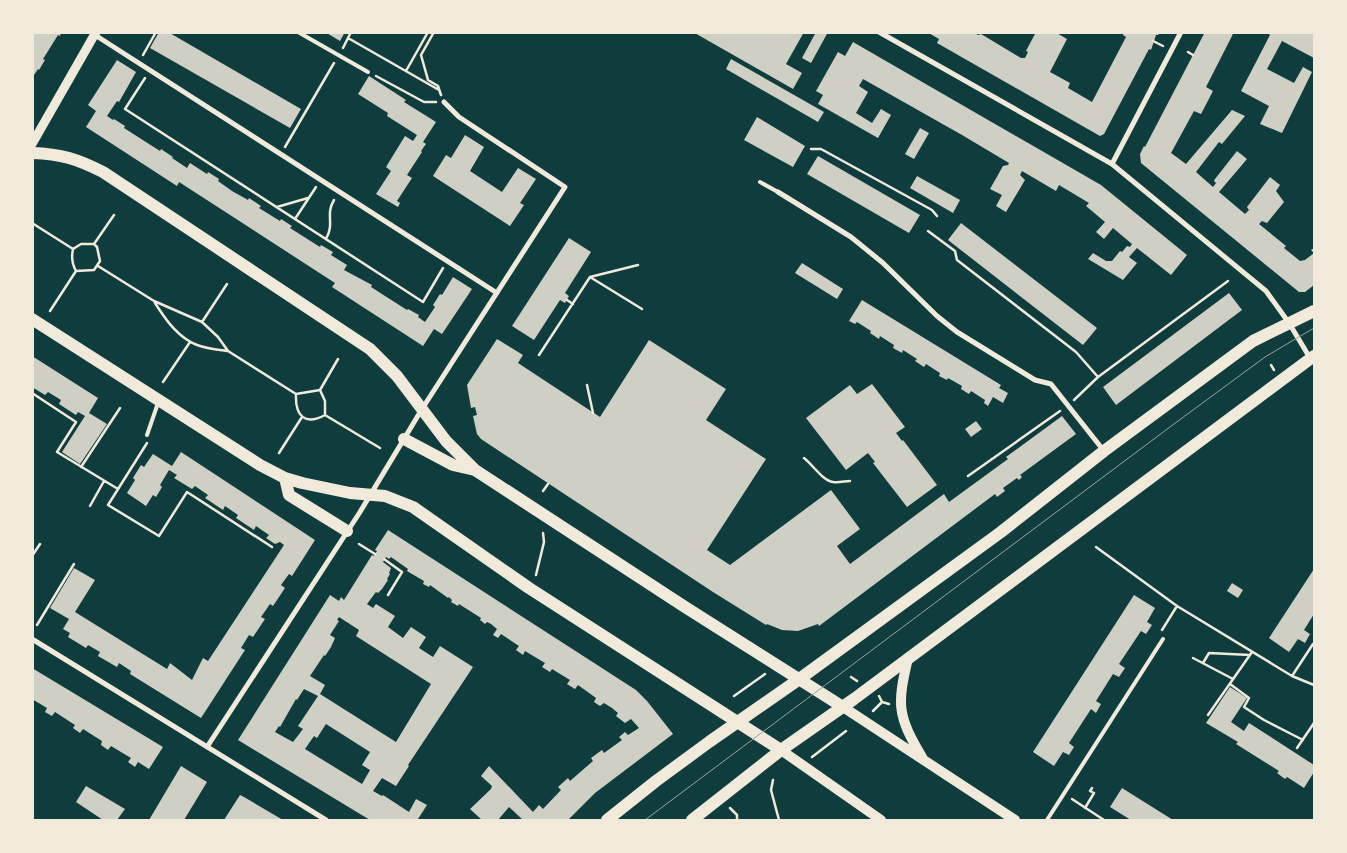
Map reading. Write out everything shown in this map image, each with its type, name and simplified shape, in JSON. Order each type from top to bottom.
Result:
[{"type":"main road","points":[[32,153],[62,155],[103,172],[370,349],[397,376],[446,441],[475,470],[1015,820]]},
{"type":"main road","points":[[607,820],[661,777],[1001,532],[1104,452],[1253,341],[1314,311]]},
{"type":"main road","points":[[32,319],[260,465],[285,478],[350,493],[385,496],[413,507],[529,588],[781,750],[881,820]]},
{"type":"main road","points":[[692,820],[781,750],[843,708],[1313,359]]},
{"type":"main road","points":[[404,439],[453,465],[475,470]]},
{"type":"main road","points":[[285,478],[289,495],[347,531]]},
{"type":"main road","points":[[908,658],[900,692],[901,716],[910,738],[923,760]]},
{"type":"street","points":[[879,32],[1112,164],[1266,291],[1313,359]]},
{"type":"street","points":[[1112,164],[1181,32]]},
{"type":"street","points":[[32,144],[95,34],[497,293]]},
{"type":"street","points":[[207,747],[371,494],[422,409],[565,187],[459,118],[444,102]]},
{"type":"street","points":[[778,192],[851,237],[883,263],[937,316],[957,332],[1035,380],[1051,384],[1104,452]]},
{"type":"street","points":[[32,639],[326,820]]},
{"type":"lane","points":[[298,32],[368,72]]},
{"type":"lane","points":[[760,182],[778,192]]},
{"type":"lane","points":[[148,438],[159,401]]},
{"type":"lane","points":[[1047,820],[1163,639]]},
{"type":"path","points":[[139,63],[156,32]]},
{"type":"path","points":[[280,154],[351,32]]},
{"type":"path","points":[[406,71],[428,32]]},
{"type":"path","points":[[434,32],[421,55],[428,80],[438,86]]},
{"type":"path","points":[[348,38],[440,91]]},
{"type":"path","points":[[1188,52],[1193,55]]},
{"type":"path","points":[[368,72],[424,102]]},
{"type":"path","points":[[143,80],[125,108],[423,302],[443,270]]},
{"type":"path","points":[[811,149],[821,149],[932,210],[937,216]]},
{"type":"path","points":[[295,219],[320,180]]},
{"type":"path","points":[[326,239],[331,230],[329,208],[339,192]]},
{"type":"path","points":[[276,207],[309,197]]},
{"type":"path","points":[[94,244],[114,215]]},
{"type":"path","points":[[32,223],[73,249]]},
{"type":"path","points":[[928,231],[955,251],[957,260],[1076,352],[1098,377]]},
{"type":"path","points":[[73,249],[81,244],[94,244]]},
{"type":"path","points":[[76,271],[89,271],[98,266],[100,261],[99,251],[94,244]]},
{"type":"path","points":[[73,249],[72,260],[76,271]]},
{"type":"path","points":[[539,355],[590,277],[638,265]]},
{"type":"path","points":[[98,266],[154,301],[202,322],[218,337],[228,351],[296,394],[320,390]]},
{"type":"path","points":[[50,311],[76,271]]},
{"type":"path","points":[[590,277],[642,308]]},
{"type":"path","points":[[968,476],[1068,405],[1098,377],[1228,281]]},
{"type":"path","points":[[202,322],[227,284]]},
{"type":"path","points":[[567,300],[573,304]]},
{"type":"path","points":[[154,301],[168,323],[190,342],[228,351]]},
{"type":"path","points":[[164,382],[190,342]]},
{"type":"path","points":[[320,390],[338,359]]},
{"type":"path","points":[[1271,365],[1274,370]]},
{"type":"path","points":[[587,384],[593,413]]},
{"type":"path","points":[[320,390],[326,405],[325,415]]},
{"type":"path","points":[[32,393],[76,422],[57,452],[118,490]]},
{"type":"path","points":[[296,394],[296,406],[302,417],[313,420],[325,415]]},
{"type":"path","points":[[81,468],[120,408]]},
{"type":"path","points":[[325,415],[380,448]]},
{"type":"path","points":[[279,453],[302,417]]},
{"type":"path","points":[[148,438],[108,505],[159,536],[187,492],[272,547]]},
{"type":"path","points":[[804,458],[826,480],[833,482],[850,481]]},
{"type":"path","points":[[90,506],[104,481]]},
{"type":"path","points":[[542,492],[548,484]]},
{"type":"path","points":[[536,575],[544,542],[543,533]]},
{"type":"path","points":[[32,556],[40,544]]},
{"type":"path","points":[[359,544],[375,554]]},
{"type":"path","points":[[1096,547],[1177,606],[1251,653],[1292,676],[1314,685]]},
{"type":"path","points":[[384,559],[402,572],[388,595]]},
{"type":"path","points":[[37,625],[74,564]]},
{"type":"path","points":[[1163,639],[1162,631],[1177,606]]},
{"type":"path","points":[[1292,676],[1313,644]]},
{"type":"path","points":[[1203,662],[1209,653],[1251,653]]},
{"type":"path","points":[[1208,715],[1251,653]]},
{"type":"path","points":[[1193,658],[1233,679]]},
{"type":"path","points":[[734,696],[765,674]]},
{"type":"path","points":[[1230,684],[1249,698],[1244,708],[1303,740]]},
{"type":"path","points":[[879,695],[882,702]]},
{"type":"path","points":[[882,702],[889,704]]},
{"type":"path","points":[[873,711],[882,702]]},
{"type":"path","points":[[1297,748],[1314,723]]},
{"type":"path","points":[[812,757],[846,731]]},
{"type":"path","points":[[773,780],[770,790],[779,820]]},
{"type":"path","points":[[1085,808],[1094,793],[1090,791],[1092,788]]},
{"type":"path","points":[[1064,794],[1104,820]]},
{"type":"path","points":[[721,799],[737,815],[737,820]]},
{"type":"building","points":[[32,32],[61,32],[43,59],[45,60],[39,70],[32,78]]},
{"type":"building","points":[[159,32],[168,32],[301,109],[290,128],[150,48]]},
{"type":"building","points":[[325,32],[345,32],[340,41]]},
{"type":"building","points":[[693,32],[804,32],[786,64],[802,73],[793,89]]},
{"type":"building","points":[[816,32],[828,32],[811,63],[802,58]]},
{"type":"building","points":[[927,32],[973,32],[978,35],[981,34],[1021,58],[1025,58],[1028,52],[1026,51],[1036,32],[1055,32],[1067,39],[1050,72],[1070,83],[1068,88],[1092,102],[1126,37],[1123,35],[1124,32],[1160,32],[1156,35],[1151,50],[1149,49],[1104,134],[1100,136],[937,43],[939,39]]},
{"type":"building","points":[[1205,32],[1234,32],[1206,87],[1213,91],[1201,114],[1194,111],[1171,153],[1186,164],[1232,110],[1245,116],[1222,144],[1219,142],[1196,172],[1213,187],[1216,183],[1215,179],[1237,151],[1247,159],[1219,192],[1245,214],[1249,210],[1247,207],[1270,177],[1280,185],[1276,191],[1284,202],[1267,223],[1262,221],[1259,224],[1286,246],[1284,248],[1300,261],[1305,260],[1314,253],[1314,285],[1305,292],[1299,292],[1141,163],[1140,154]]},
{"type":"building","points":[[1267,32],[1314,32],[1314,58],[1282,41],[1267,69],[1294,83],[1303,67],[1312,72],[1282,133],[1260,124],[1269,106],[1241,91],[1270,35]]},
{"type":"building","points":[[853,42],[1101,185],[1187,255],[1171,275],[1137,248],[1129,257],[1137,263],[1123,280],[1088,259],[1093,253],[1106,261],[1112,261],[1120,251],[1122,252],[1127,246],[1130,247],[1132,244],[1113,228],[1104,239],[1096,232],[1105,222],[1086,206],[1089,203],[1059,185],[1056,191],[1022,171],[1020,175],[1025,180],[1006,212],[996,206],[1002,195],[990,189],[1003,166],[1009,163],[962,135],[863,79],[859,86],[868,92],[856,113],[872,123],[881,109],[891,115],[878,138],[818,104],[823,95],[816,91],[838,52],[845,56]]},
{"type":"building","points":[[731,59],[824,112],[818,122],[726,69]]},
{"type":"building","points":[[117,60],[136,72],[119,102],[117,101],[107,116],[125,126],[124,128],[160,151],[161,149],[187,168],[190,163],[207,174],[208,172],[232,191],[248,200],[249,198],[261,206],[259,208],[292,226],[290,228],[320,247],[321,245],[333,252],[331,255],[347,265],[344,270],[372,285],[371,287],[407,310],[419,315],[418,317],[425,322],[435,307],[433,305],[440,294],[442,295],[453,277],[472,289],[442,334],[434,329],[423,346],[332,287],[335,283],[179,182],[177,186],[86,127],[96,111],[88,105]]},
{"type":"building","points":[[369,76],[406,100],[404,102],[436,122],[423,142],[426,144],[422,152],[407,175],[412,178],[397,201],[400,203],[398,207],[376,194],[391,171],[386,167],[405,136],[413,141],[417,135],[387,116],[388,113],[358,94]]},
{"type":"building","points":[[757,117],[805,146],[793,167],[744,140]]},
{"type":"building","points":[[920,128],[929,133],[914,159],[905,154]]},
{"type":"building","points":[[465,135],[484,147],[470,171],[502,192],[518,168],[536,179],[520,203],[524,205],[510,226],[433,176],[446,155],[451,158]]},
{"type":"building","points":[[818,156],[920,215],[909,233],[807,174]]},
{"type":"building","points":[[917,176],[960,200],[953,213],[910,188]]},
{"type":"building","points":[[961,223],[1097,328],[1083,345],[948,240]]},
{"type":"building","points":[[569,238],[591,252],[565,293],[569,296],[565,303],[560,300],[534,340],[512,326]]},
{"type":"building","points":[[802,263],[843,289],[837,299],[795,273]]},
{"type":"building","points":[[1229,293],[1242,310],[1116,405],[1103,387]]},
{"type":"building","points":[[862,300],[1001,385],[999,388],[1008,393],[1003,403],[993,397],[988,406],[984,403],[985,400],[971,391],[969,394],[961,389],[962,386],[948,378],[947,380],[939,376],[940,373],[926,364],[924,367],[915,361],[917,359],[903,350],[902,353],[893,348],[894,345],[880,336],[879,339],[857,322],[855,324],[849,321]]},
{"type":"building","points":[[497,339],[523,355],[518,363],[600,417],[649,340],[726,389],[706,420],[766,459],[707,550],[730,565],[831,490],[860,529],[837,546],[850,564],[944,494],[949,502],[1008,459],[1006,457],[1062,416],[1076,434],[1020,475],[1022,477],[1019,480],[1017,478],[1003,488],[1005,491],[997,497],[995,494],[819,626],[818,624],[798,631],[782,630],[766,625],[713,592],[481,439],[477,434],[473,416],[477,415],[475,407],[471,408],[467,385]]},
{"type":"building","points":[[32,356],[98,398],[89,413],[107,424],[80,464],[62,452],[85,416],[78,412],[76,415],[59,404],[61,400],[48,392],[45,395],[32,387]]},
{"type":"building","points":[[872,384],[905,427],[896,433],[937,485],[907,507],[873,463],[875,462],[868,453],[846,470],[806,418],[850,385],[857,394]]},
{"type":"building","points":[[976,421],[982,429],[971,437],[965,429]]},
{"type":"building","points":[[181,452],[315,540],[292,576],[289,574],[281,585],[285,588],[273,606],[270,604],[261,617],[265,619],[253,637],[249,635],[241,648],[245,650],[201,718],[130,674],[131,671],[119,663],[117,667],[98,656],[100,652],[88,645],[86,648],[68,637],[70,633],[63,629],[69,619],[50,608],[74,568],[95,580],[75,612],[167,669],[170,663],[192,680],[203,658],[208,661],[284,545],[280,542],[275,544],[266,538],[269,535],[256,526],[254,530],[236,518],[238,515],[225,506],[223,510],[205,498],[208,495],[195,486],[192,489],[174,478],[177,475],[169,470],[160,485],[162,487],[156,497],[153,495],[146,506],[127,493],[141,465],[144,467],[153,454],[172,466]]},
{"type":"building","points":[[388,530],[636,690],[673,734],[595,793],[568,820],[523,820],[509,807],[498,820],[482,820],[470,809],[491,789],[492,786],[481,776],[489,766],[533,812],[539,805],[543,809],[561,790],[558,787],[568,778],[570,781],[593,761],[591,758],[602,750],[604,753],[622,740],[619,737],[625,732],[628,735],[639,728],[631,719],[625,723],[616,716],[618,713],[604,703],[600,706],[594,702],[596,698],[578,685],[575,689],[567,684],[570,680],[552,669],[550,672],[542,667],[545,663],[525,651],[523,655],[516,650],[519,646],[501,634],[498,638],[493,635],[497,629],[491,624],[487,622],[485,624],[480,620],[481,618],[459,604],[458,606],[451,602],[452,600],[449,597],[430,585],[429,587],[423,584],[424,581],[407,571],[408,569],[391,557],[389,559],[386,557],[383,562],[391,568],[388,580],[367,604],[373,608],[376,604],[395,616],[388,627],[403,638],[411,627],[426,637],[419,648],[433,657],[440,646],[473,667],[396,786],[382,778],[373,791],[383,795],[409,812],[416,799],[427,805],[418,819],[420,820],[370,820],[238,740],[330,595],[339,601],[341,597],[344,600],[372,555],[374,556],[377,551],[375,550]],"holes":[[[339,617],[359,630],[356,636],[431,684],[396,742],[320,694],[325,685],[310,676],[331,647],[335,638],[330,635],[339,621],[337,620]],[[304,689],[318,696],[298,726],[303,729],[293,742],[275,732]],[[326,724],[370,752],[362,765],[370,770],[362,784],[305,749],[314,736],[317,738]]]},
{"type":"building","points":[[1314,569],[1314,614],[1304,630],[1310,634],[1305,643],[1298,639],[1289,652],[1269,638]]},
{"type":"building","points":[[1232,583],[1243,590],[1238,598],[1227,591]]},
{"type":"building","points":[[1134,595],[1155,608],[1147,622],[1152,625],[1146,634],[1141,631],[1119,664],[1125,668],[1119,677],[1113,674],[1096,701],[1101,704],[1096,713],[1091,709],[1069,743],[1074,747],[1069,755],[1063,752],[1054,766],[1033,752]]},
{"type":"building","points":[[32,668],[163,747],[149,769],[138,762],[135,767],[128,762],[131,758],[111,746],[108,750],[101,745],[102,741],[83,729],[80,733],[73,728],[75,725],[55,712],[52,716],[45,712],[47,708],[32,699]]},
{"type":"building","points":[[1230,687],[1247,698],[1231,722],[1244,731],[1249,723],[1314,765],[1314,772],[1304,788],[1287,777],[1285,779],[1277,773],[1279,771],[1236,744],[1238,742],[1206,723]]},
{"type":"building","points":[[181,766],[207,782],[184,820],[149,820]]},
{"type":"building","points":[[86,786],[125,809],[117,820],[103,820],[76,802]]},
{"type":"building","points":[[1122,788],[1173,820],[1131,820],[1110,807]]},
{"type":"building","points":[[240,795],[244,797],[283,820],[224,820]]},
{"type":"tram line","points":[[645,820],[1265,357],[1314,328]]}]
